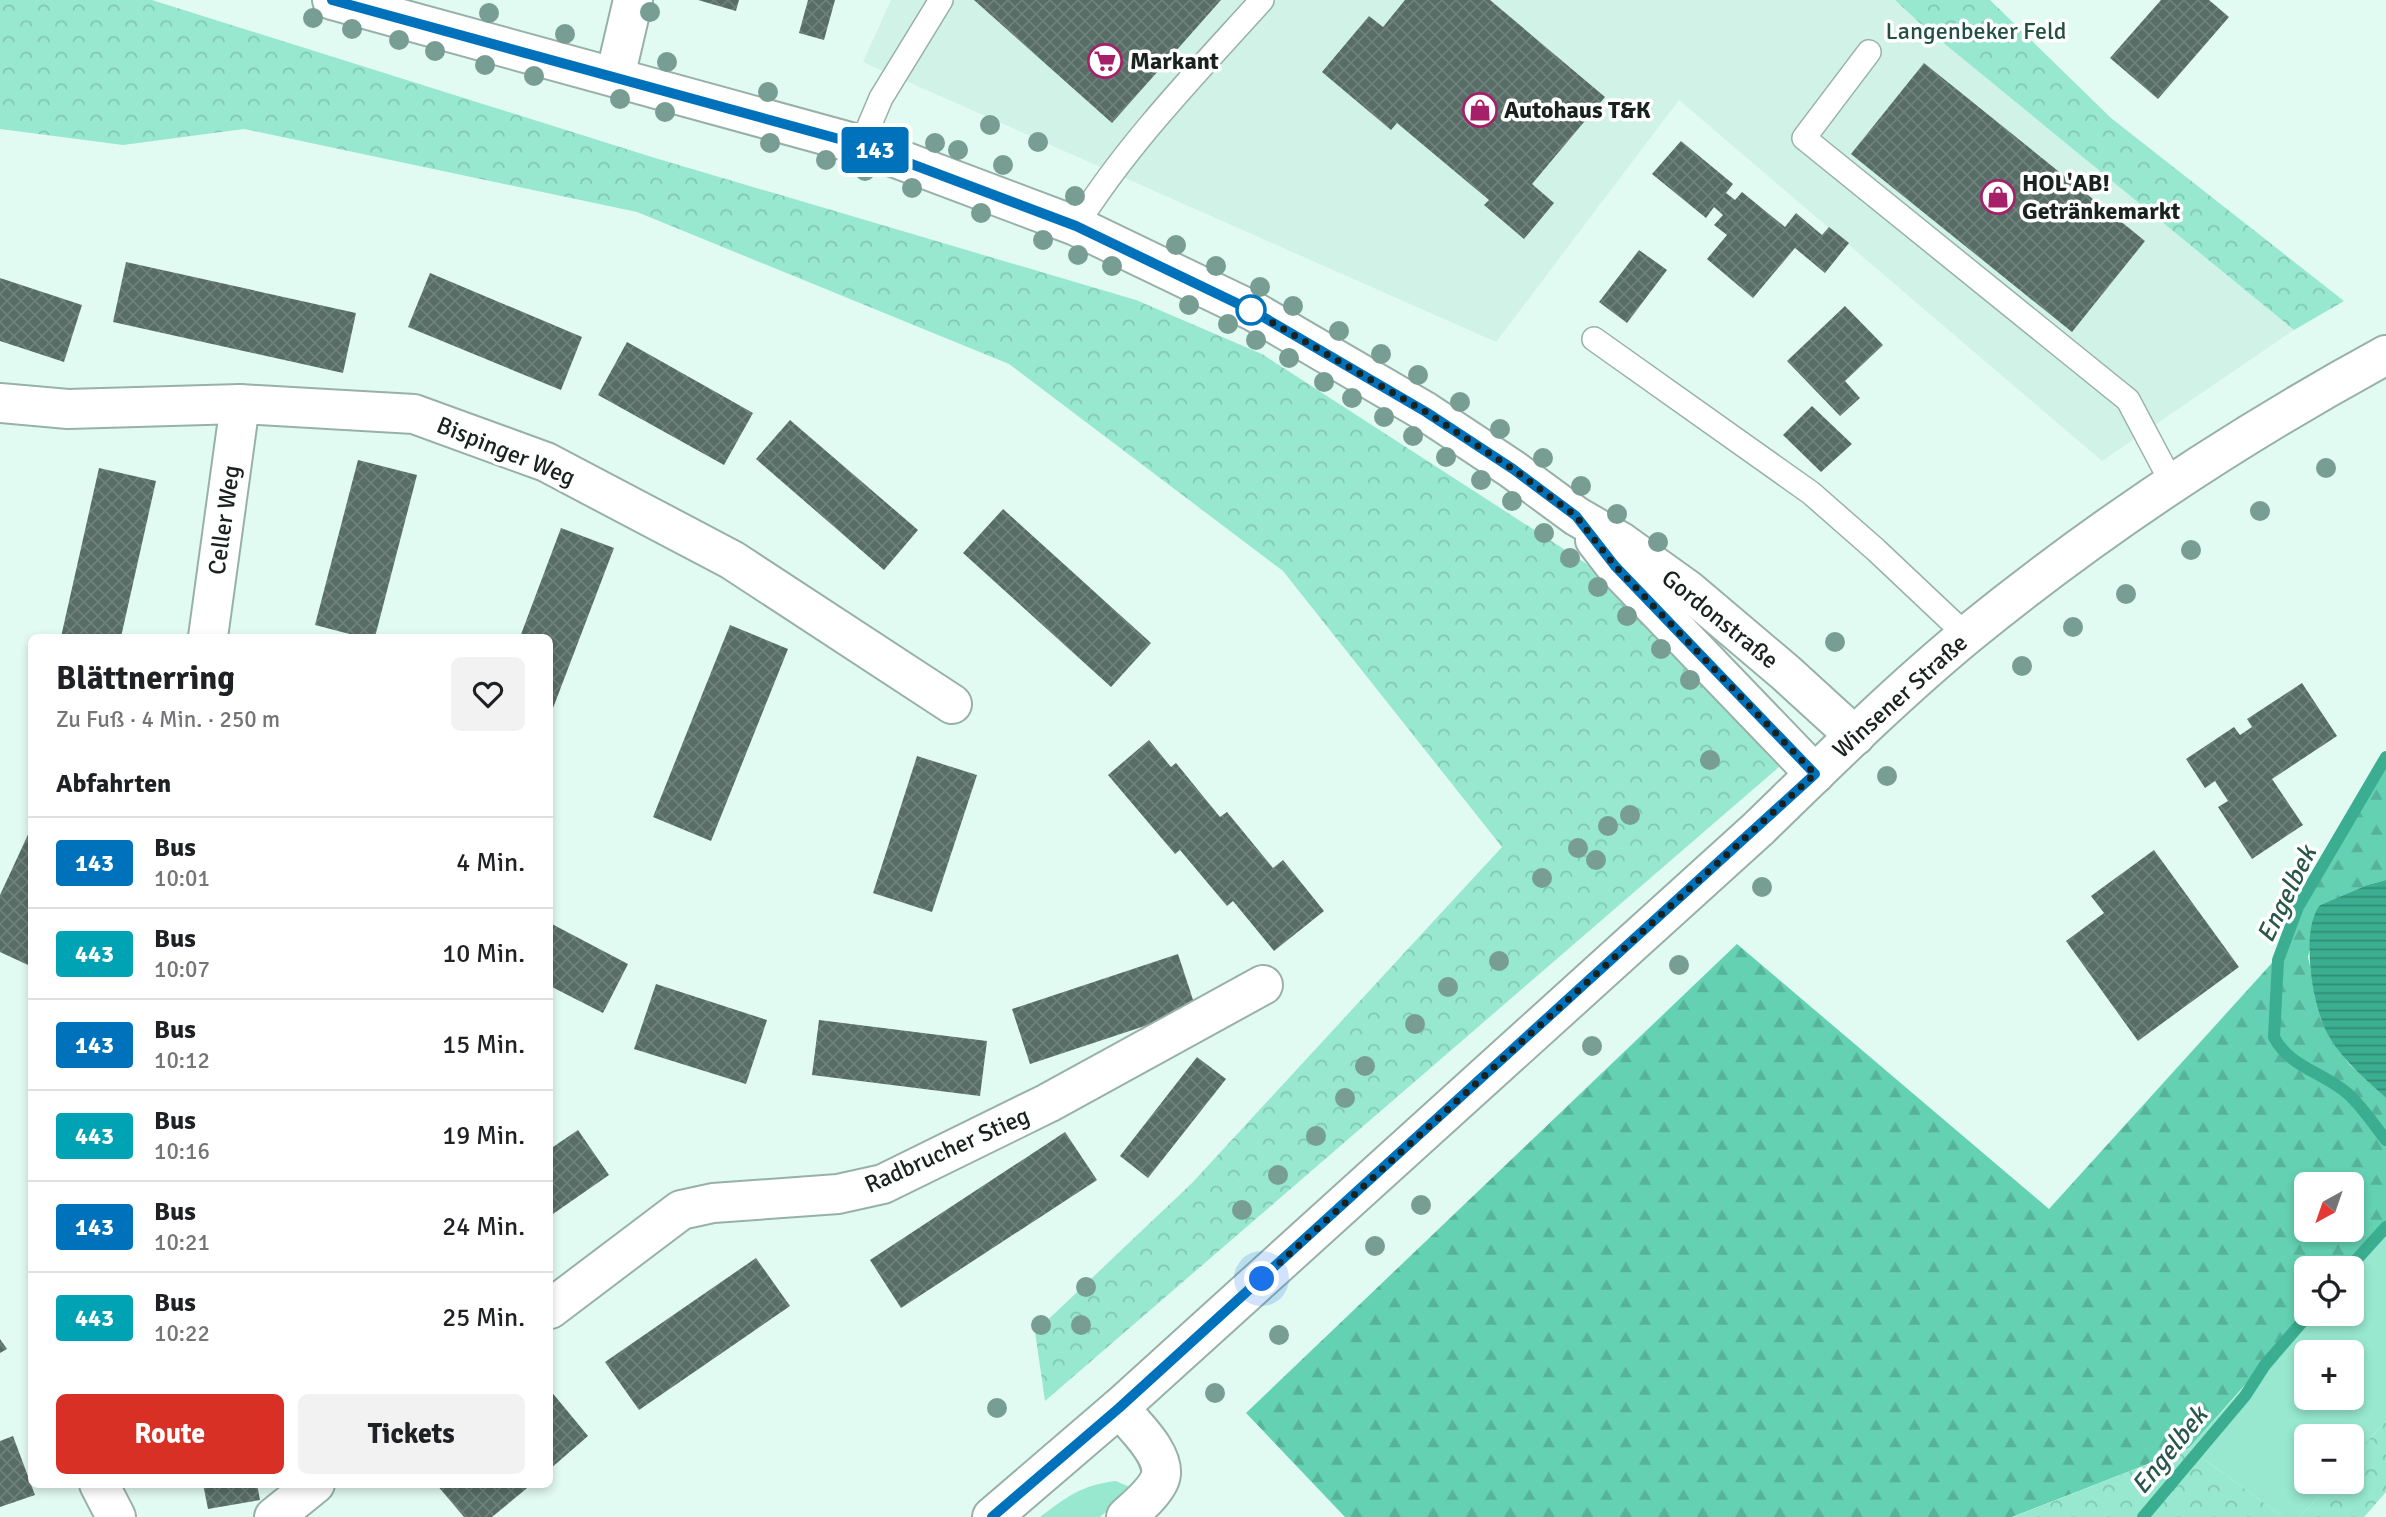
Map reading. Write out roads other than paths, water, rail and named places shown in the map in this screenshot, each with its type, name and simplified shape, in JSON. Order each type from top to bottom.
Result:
[{"type":"street","name":"Gordonstraße","points":[[332,0],[861,145],[1076,226],[1253,311],[1345,364],[1491,455],[1576,516],[1621,542],[1688,590],[1855,736]]},
{"type":"street","points":[[615,77],[633,0]]},
{"type":"street","name":"Winsener Straße","points":[[992,1517],[1119,1408],[1966,635],[2087,542],[2172,483],[2325,389],[2386,355]]},
{"type":"street","name":"Bispinger Weg","points":[[0,403],[68,410],[240,404],[414,414],[546,462],[732,560],[952,704]]},
{"type":"street","name":"Celler Weg","points":[[208,634],[240,404]]},
{"type":"street","name":"Gordonstraße","points":[[1576,516],[1615,566],[1815,774]]},
{"type":"street","name":"Radbrucher Stieg","points":[[553,1307],[681,1210],[713,1203],[838,1194],[883,1184],[1048,1104],[1263,985]]},
{"type":"street","points":[[1119,1408],[1152,1447],[1161,1470],[1158,1484],[1126,1517]]},
{"type":"street","points":[[101,1488],[116,1517]]},
{"type":"street","points":[[274,1517],[310,1488]]},
{"type":"lane","points":[[861,145],[881,98],[941,0]]},
{"type":"lane","points":[[1076,226],[1101,186],[1195,74],[1262,0]]},
{"type":"lane","points":[[1869,52],[1804,138],[2128,400],[2172,483]]},
{"type":"lane","points":[[1594,339],[1811,494],[1876,550],[1966,635]]},
{"type":"waterway","name":"Engelbek","points":[[2386,757],[2298,907],[2278,960],[2274,1037],[2280,1047],[2297,1062],[2347,1093],[2386,1140]]},
{"type":"waterway","name":"Engelbek","points":[[2360,1256],[2386,1227]]},
{"type":"waterway","name":"Engelbek","points":[[2143,1517],[2245,1396],[2265,1365],[2299,1326]]},
{"type":"place","name":"Markant","points":[[1105,61]]},
{"type":"place","name":"Autohaus T&K","points":[[1480,110]]},
{"type":"place","name":"HOL'AB! Getränkemarkt","points":[[1998,197]]},
{"type":"park label","name":"Langenbeker Feld","points":[[1976,31]]}]
